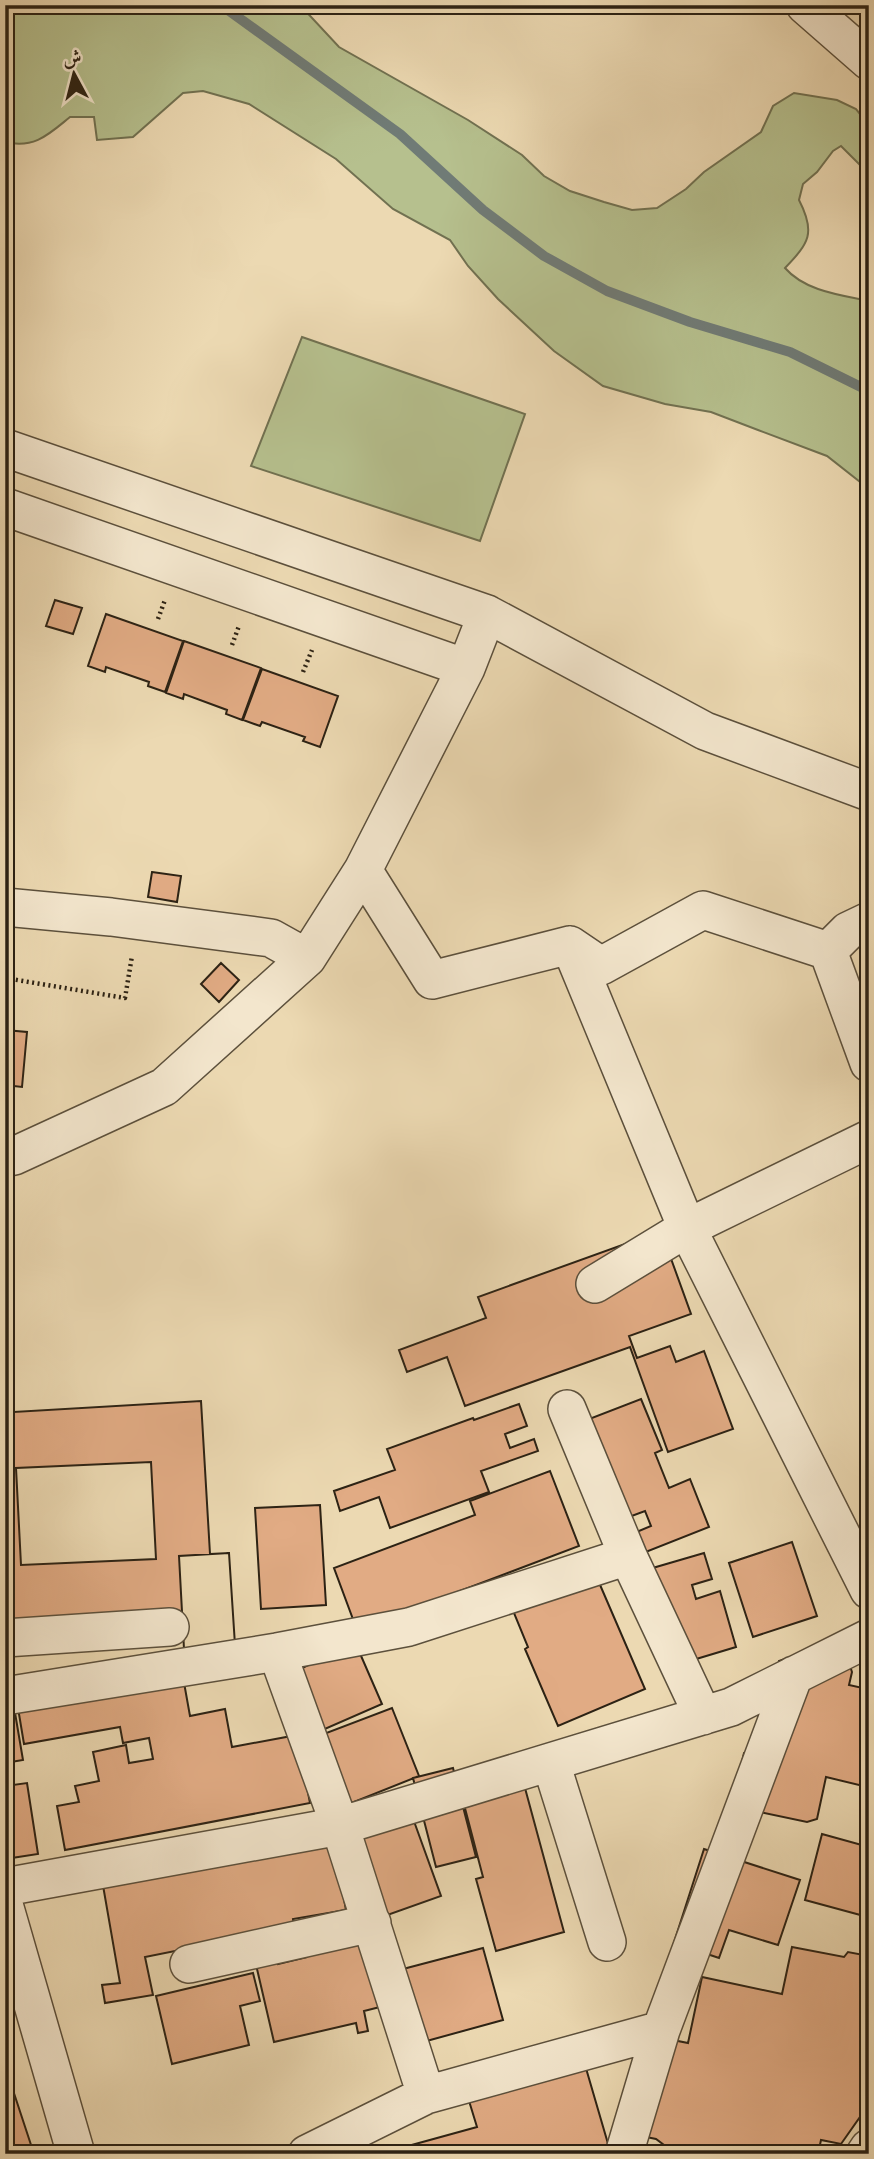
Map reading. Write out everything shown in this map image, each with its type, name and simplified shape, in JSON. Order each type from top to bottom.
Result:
[{"type":"street","points":[[805,5],[869,61]]},
{"type":"street","points":[[5,448],[487,614],[705,731],[869,792]]},
{"type":"street","points":[[5,507],[466,668]]},
{"type":"street","points":[[5,1158],[164,1087],[307,958],[363,870],[466,668],[487,614]]},
{"type":"street","points":[[363,870],[432,980],[570,945],[601,966],[703,911],[828,951]]},
{"type":"street","points":[[5,885],[113,894],[125,919]]},
{"type":"street","points":[[5,907],[271,938],[307,958]]},
{"type":"street","points":[[5,925],[110,936],[125,919]]},
{"type":"street","points":[[828,951],[848,931],[869,921]]},
{"type":"street","points":[[570,945],[687,1228],[869,1590]]},
{"type":"street","points":[[828,951],[869,1063]]},
{"type":"street","points":[[595,1284],[687,1228],[869,1139]]},
{"type":"street","points":[[567,1409],[628,1556],[703,1716]]},
{"type":"street","points":[[5,1696],[276,1652],[409,1627],[628,1556]]},
{"type":"street","points":[[5,1638],[170,1628]]},
{"type":"street","points":[[5,1887],[340,1826],[731,1707],[869,1638]]},
{"type":"street","points":[[276,1652],[340,1826],[426,2095]]},
{"type":"street","points":[[624,2154],[661,2030],[794,1675]]},
{"type":"street","points":[[551,1763],[607,1942]]},
{"type":"street","points":[[5,1908],[76,2154]]},
{"type":"street","points":[[189,1964],[372,1923]]},
{"type":"street","points":[[307,2154],[426,2095],[661,2030]]},
{"type":"street","points":[[865,2154],[869,2148]]},
{"type":"path","points":[[158,619],[168,592]]},
{"type":"path","points":[[232,645],[243,617]]},
{"type":"path","points":[[303,671],[315,642]]},
{"type":"path","points":[[5,978],[125,998],[125,919]]},
{"type":"green space","points":[[5,5],[300,5],[339,47],[468,120],[522,155],[544,176],[570,191],[632,210],[657,208],[686,189],[704,172],[761,132],[773,106],[794,93],[837,100],[856,109],[869,125],[869,165],[860,165],[841,146],[833,151],[817,172],[803,184],[799,200],[807,221],[807,237],[800,251],[785,268],[793,276],[813,287],[869,301],[869,489],[827,456],[711,412],[665,404],[603,386],[554,351],[498,299],[468,266],[450,240],[393,209],[336,159],[249,104],[203,91],[183,93],[133,137],[97,140],[94,117],[70,117],[33,142],[5,142]]},
{"type":"green space","points":[[302,337],[525,414],[480,541],[251,466]]},
{"type":"building","points":[[869,5],[869,17],[859,7]]},
{"type":"building","points":[[55,600],[82,608],[73,634],[46,626]]},
{"type":"building","points":[[106,614],[183,641],[165,692],[148,686],[149,682],[106,667],[105,672],[88,666]]},
{"type":"building","points":[[184,641],[261,668],[242,720],[226,714],[227,710],[184,694],[183,699],[166,693]]},
{"type":"building","points":[[262,669],[338,696],[320,747],[303,741],[305,737],[262,722],[260,726],[243,720]]},
{"type":"building","points":[[152,872],[181,876],[177,902],[148,897]]},
{"type":"building","points":[[221,963],[239,980],[219,1002],[201,984]]},
{"type":"building","points":[[5,1030],[27,1032],[22,1087],[5,1085]]},
{"type":"building","points":[[661,1231],[691,1314],[629,1336],[637,1358],[670,1346],[676,1362],[704,1351],[733,1429],[668,1452],[630,1347],[465,1406],[447,1357],[407,1372],[399,1350],[486,1318],[478,1297]]},
{"type":"building","points":[[641,1399],[662,1450],[655,1453],[669,1488],[690,1479],[709,1527],[623,1561],[615,1541],[651,1526],[645,1511],[610,1524],[571,1426]]},
{"type":"building","points":[[201,1401],[210,1554],[229,1553],[235,1645],[184,1649],[182,1612],[5,1623],[5,1407],[13,1407],[14,1412]],"holes":[[[151,1462],[156,1559],[21,1565],[16,1468]]]},
{"type":"building","points":[[519,1404],[527,1426],[505,1434],[510,1448],[534,1439],[538,1451],[481,1471],[489,1492],[390,1528],[379,1497],[340,1511],[334,1491],[395,1470],[387,1449]]},
{"type":"building","points":[[550,1471],[579,1546],[357,1630],[334,1568],[475,1515],[470,1501]]},
{"type":"building","points":[[320,1505],[326,1605],[261,1609],[255,1508]]},
{"type":"building","points":[[792,1542],[817,1616],[753,1637],[729,1563]]},
{"type":"building","points":[[229,1553],[235,1645],[184,1649],[179,1556]]},
{"type":"building","points":[[704,1553],[712,1579],[692,1585],[696,1599],[720,1591],[736,1647],[673,1666],[639,1572]]},
{"type":"building","points":[[588,1557],[645,1689],[558,1726],[525,1649],[528,1647],[507,1596]]},
{"type":"building","points":[[355,1642],[382,1704],[318,1732],[292,1673]]},
{"type":"building","points":[[828,1644],[844,1648],[852,1672],[849,1685],[863,1688],[869,1706],[869,1781],[859,1785],[826,1777],[817,1819],[807,1822],[732,1806],[744,1753],[759,1749],[779,1661]]},
{"type":"building","points":[[183,1677],[190,1716],[225,1709],[232,1747],[297,1735],[310,1803],[65,1850],[57,1806],[79,1802],[75,1786],[99,1781],[93,1752],[126,1745],[129,1763],[153,1759],[149,1738],[123,1743],[120,1727],[24,1744],[18,1708]]},
{"type":"building","points":[[13,1701],[23,1760],[5,1763],[5,1703]]},
{"type":"building","points":[[392,1708],[419,1776],[349,1804],[321,1735]]},
{"type":"building","points":[[453,1768],[476,1857],[436,1867],[413,1778]]},
{"type":"building","points":[[522,1777],[564,1932],[496,1951],[476,1879],[483,1877],[461,1793]]},
{"type":"building","points":[[27,1783],[38,1854],[5,1859],[5,1786]]},
{"type":"building","points":[[411,1813],[441,1896],[379,1918],[349,1835]]},
{"type":"building","points":[[332,1833],[346,1910],[293,1919],[294,1927],[145,1957],[153,1995],[105,2003],[102,1985],[120,1983],[101,1874]]},
{"type":"building","points":[[822,1834],[869,1847],[869,1901],[864,1916],[805,1900]]},
{"type":"building","points":[[704,1849],[800,1880],[778,1945],[729,1930],[719,1958],[701,1952],[652,2011]]},
{"type":"building","points":[[367,1931],[384,2006],[364,2011],[368,2031],[358,2033],[356,2023],[274,2042],[254,1956],[275,1951],[278,1964],[307,1957],[304,1946]]},
{"type":"building","points":[[792,1947],[844,1957],[848,1952],[869,1956],[869,2008],[866,2013],[869,2015],[869,2082],[862,2114],[841,2144],[821,2140],[818,2154],[676,2154],[656,2139],[646,2137],[648,2035],[688,2043],[702,1977],[782,1994]]},
{"type":"building","points":[[483,1948],[503,2020],[423,2042],[403,1969]]},
{"type":"building","points":[[253,1973],[260,2001],[240,2006],[249,2045],[172,2064],[156,1996]]},
{"type":"building","points":[[583,2058],[611,2154],[410,2154],[408,2146],[477,2127],[466,2091]]},
{"type":"building","points":[[8,2075],[34,2154],[5,2154],[5,2076]]},
{"type":"waterway","points":[[221,5],[400,134],[483,210],[544,256],[607,291],[690,322],[790,352],[869,391]]}]
